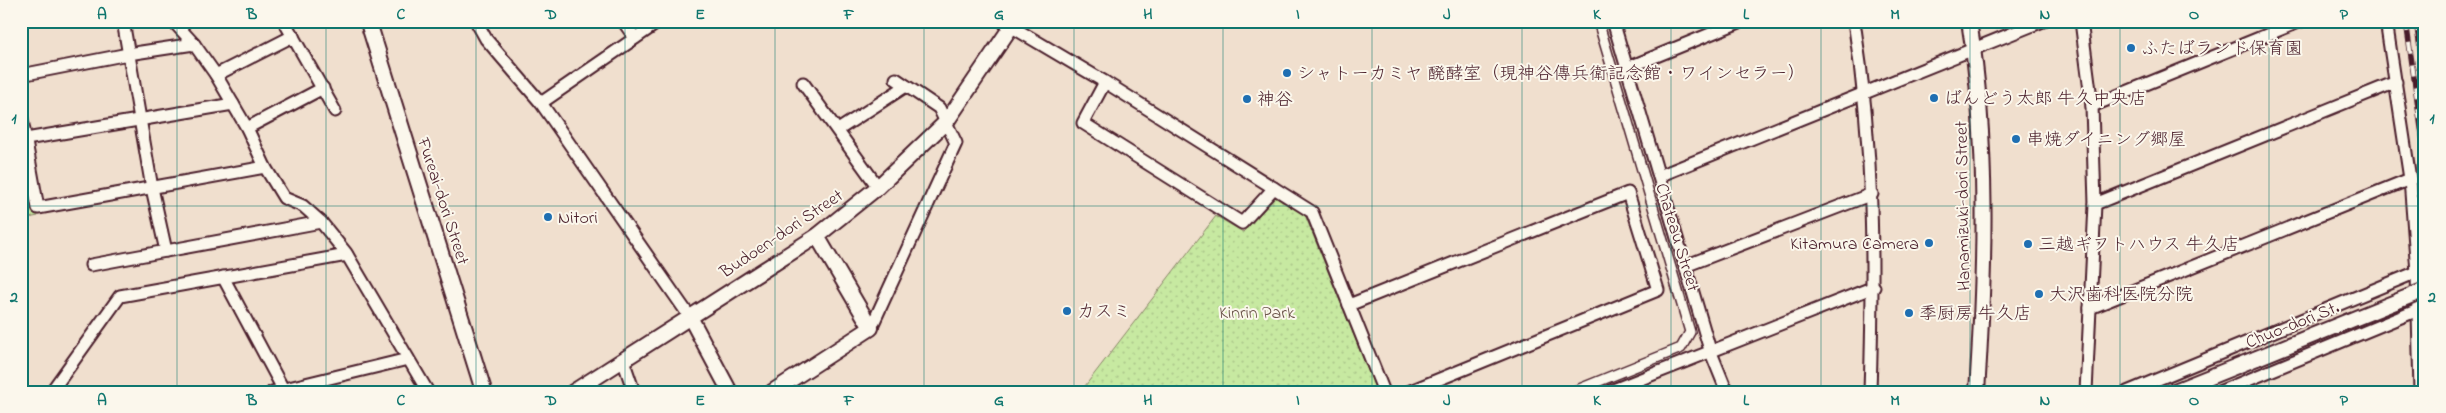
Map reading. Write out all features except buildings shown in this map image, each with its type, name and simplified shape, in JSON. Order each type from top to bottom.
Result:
[{"type":"main road","name":"Fureai-dori Street","points":[[368,21],[484,392]]},
{"type":"street","points":[[123,21],[152,188],[166,250]]},
{"type":"street","points":[[173,21],[194,44],[216,75],[247,128],[265,167],[284,198],[303,206],[321,222],[347,255],[428,392]]},
{"type":"street","points":[[284,21],[336,111]]},
{"type":"street","points":[[476,21],[486,39],[541,103],[690,317],[730,392]]},
{"type":"street","points":[[623,21],[635,38]]},
{"type":"street","points":[[541,103],[660,21]]},
{"type":"street","name":"Chateau Street","points":[[1572,392],[1681,348],[1690,332],[1598,21]]},
{"type":"street","points":[[1613,21],[1710,350],[1727,392]]},
{"type":"street","points":[[1627,68],[1742,21]]},
{"type":"street","points":[[1854,21],[1865,93],[1872,194],[1874,287],[1870,392]]},
{"type":"street","name":"Hanamizuki-dori Street","points":[[1969,21],[1982,142],[1985,220],[1977,392]]},
{"type":"street","points":[[1659,176],[2043,21]]},
{"type":"street","points":[[2081,21],[2092,106],[2095,204],[2086,392]]},
{"type":"street","points":[[2092,106],[2301,21]]},
{"type":"street","points":[[2386,21],[2410,179],[2417,272],[2420,392]]},
{"type":"street","points":[[1010,23],[1312,212],[1384,392]]},
{"type":"street","name":"Budoen-dori Street","points":[[573,392],[817,236],[878,187],[947,121],[1010,23]]},
{"type":"street","points":[[216,75],[292,36]]},
{"type":"street","points":[[21,76],[128,54],[194,44]]},
{"type":"street","points":[[772,392],[871,328],[956,148],[955,139],[939,108],[896,79]]},
{"type":"street","points":[[1105,82],[1083,123],[1242,223],[1274,188]]},
{"type":"street","points":[[2095,204],[2396,82]]},
{"type":"street","points":[[803,83],[878,187]]},
{"type":"street","points":[[838,130],[906,86]]},
{"type":"street","points":[[247,128],[322,88]]},
{"type":"street","points":[[26,139],[140,118],[232,104]]},
{"type":"street","points":[[21,114],[38,208],[265,167]]},
{"type":"street","points":[[2090,308],[2410,179]]},
{"type":"street","points":[[1349,305],[1628,193],[1658,290],[1408,392]]},
{"type":"street","points":[[1685,266],[1872,194]]},
{"type":"street","points":[[91,265],[321,222]]},
{"type":"street","points":[[817,236],[871,328]]},
{"type":"street","points":[[51,392],[120,296],[347,255]]},
{"type":"street","points":[[2127,392],[2417,272]]},
{"type":"street","points":[[223,277],[278,390],[408,359]]},
{"type":"street","points":[[1608,392],[1710,350],[1874,287]]},
{"type":"street","name":"Chuo-dori St.","points":[[2172,392],[2425,290]]},
{"type":"street","points":[[2219,392],[2418,310]]},
{"type":"street","points":[[624,360],[634,392]]},
{"type":"green space","points":[[31,179],[38,216],[24,219],[21,217],[21,182]]},
{"type":"green space","name":"Kinrin Park","points":[[1276,197],[1305,215],[1377,392],[1088,392],[1085,386],[1216,216],[1243,232]]},
{"type":"railway","points":[[2406,21],[2425,156]]},
{"type":"railway","points":[[2416,21],[2425,81]]},
{"type":"place","name":"ふたばランド保育園","points":[[2131,48]]},
{"type":"place","name":"シャトーカミヤ 醗酵室（現神谷傳兵衛記念館・ワインセラー）","points":[[1287,73]]},
{"type":"place","name":"ばんどう太郎 牛久中央店","points":[[1934,98]]},
{"type":"place","name":"神谷","points":[[1247,99]]},
{"type":"place","name":"串焼ダイニング郷屋","points":[[2016,139]]},
{"type":"place","name":"Nitori","points":[[548,217]]},
{"type":"place","name":"Kitamura Camera","points":[[1929,243]]},
{"type":"place","name":"三越ギフトハウス 牛久店","points":[[2028,244]]},
{"type":"place","name":"大沢歯科医院分院","points":[[2039,294]]},
{"type":"place","name":"カスミ","points":[[1067,311]]},
{"type":"place","name":"季厨房 牛久店","points":[[1909,313]]}]
